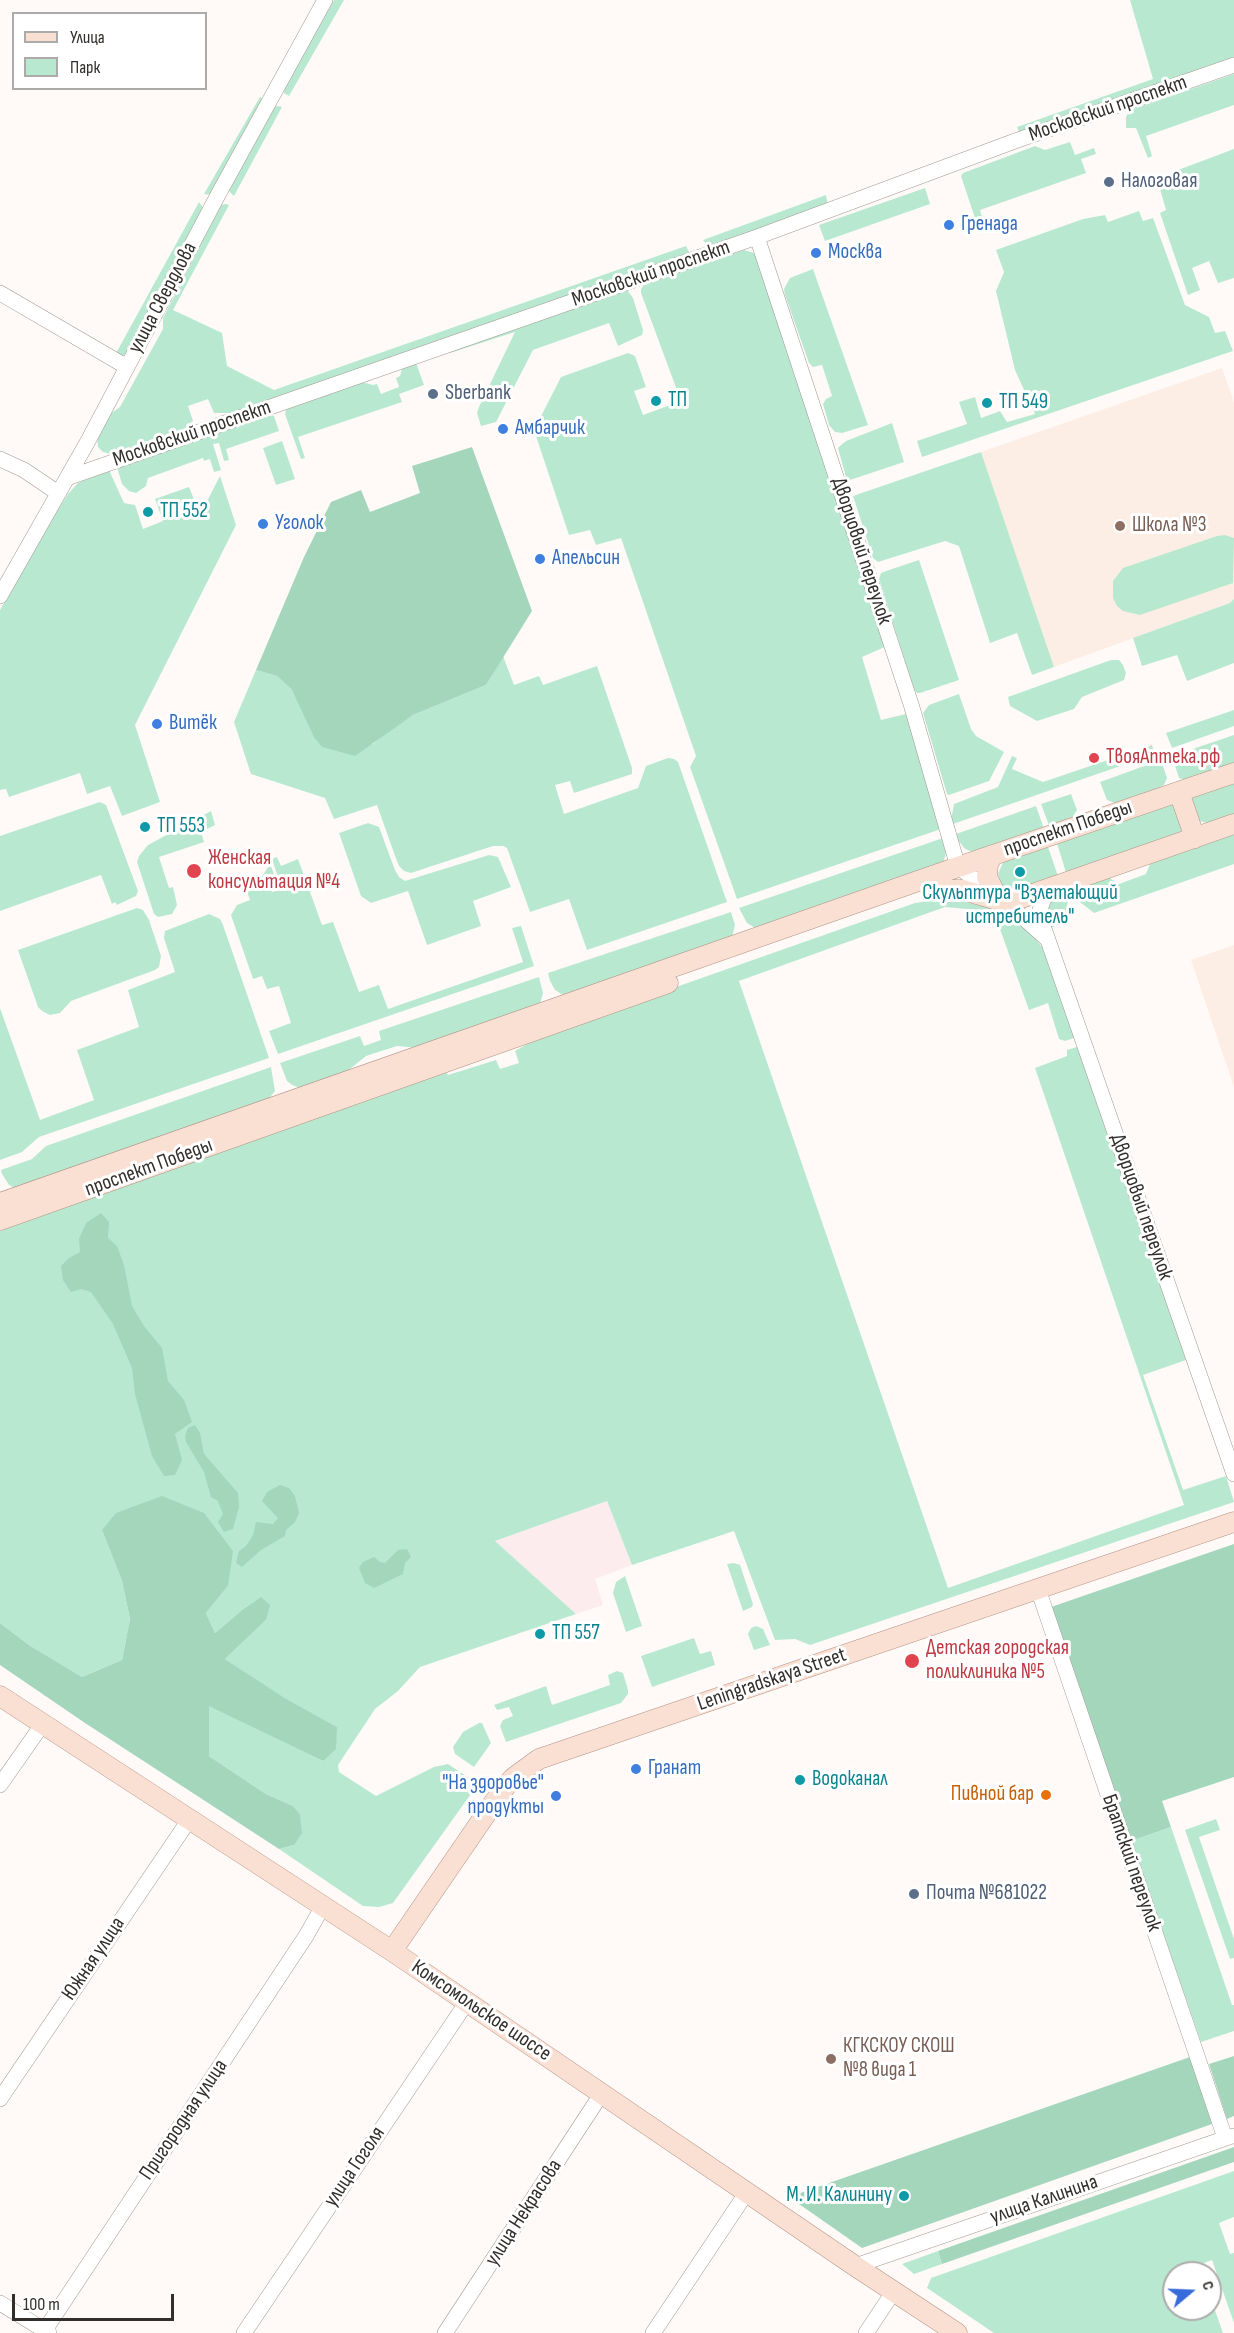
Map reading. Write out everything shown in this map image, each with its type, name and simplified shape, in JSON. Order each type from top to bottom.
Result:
[{"type":"main road","name":"проспект Победы","points":[[1,1213],[748,948],[958,867],[1234,773]]},
{"type":"main road","points":[[1179,792],[1195,838]]},
{"type":"main road","points":[[993,855],[988,864],[987,877],[1001,899],[1056,886],[1234,824]]},
{"type":"main road","name":"проспект Победы","points":[[748,948],[931,890],[948,880],[958,867]]},
{"type":"main road","name":"проспект Победы","points":[[931,890],[963,890],[1001,899]]},
{"type":"main road","name":"Leningradskaya Street","points":[[392,1951],[501,1792],[513,1778],[539,1759],[1234,1522]]},
{"type":"main road","name":"Комсомольское шоссе","points":[[0,1696],[392,1951],[957,2333]]},
{"type":"street","name":"улица Свердлова","points":[[0,596],[88,441],[219,193],[325,0]]},
{"type":"street","name":"Московский проспект","points":[[67,478],[757,237],[1015,141],[1234,65]]},
{"type":"street","name":"Дворцовый переулок","points":[[757,237],[911,704],[958,867]]},
{"type":"street","points":[[0,292],[127,367]]},
{"type":"street","points":[[88,441],[94,456],[107,464]]},
{"type":"street","points":[[0,459],[24,470],[58,493]]},
{"type":"street","points":[[958,867],[1001,899]]},
{"type":"street","name":"Дворцовый переулок","points":[[1056,886],[1044,898],[1040,910],[1042,923],[1234,1474]]},
{"type":"street","name":"Дворцовый переулок","points":[[1001,899],[1048,940]]},
{"type":"street","name":"Братский переулок","points":[[1038,1589],[1229,2136]]},
{"type":"street","points":[[0,1785],[42,1725]]},
{"type":"street","name":"Южная улица","points":[[0,2098],[189,1820]]},
{"type":"street","name":"Пригородная улица","points":[[45,2332],[306,1936],[323,1906]]},
{"type":"street","name":"улица Гоголя","points":[[244,2333],[466,2002]]},
{"type":"street","name":"улица Некрасова","points":[[445,2333],[602,2093]]},
{"type":"street","name":"улица Калинина","points":[[855,2266],[1229,2136]]},
{"type":"street","points":[[653,2333],[747,2192]]},
{"type":"street","points":[[866,2333],[894,2291]]},
{"type":"street","points":[[0,2303],[45,2332]]},
{"type":"shaded area","name":"Школа №3","points":[[1222,368],[1234,402],[1234,599],[1230,603],[1054,667],[981,452]]},
{"type":"shaded area","points":[[1234,945],[1234,1087],[1191,960]]},
{"type":"shaded area","points":[[607,1501],[632,1565],[595,1579],[603,1605],[576,1614],[495,1541]]},
{"type":"green space","points":[[334,0],[344,0],[289,96],[284,93],[285,87]]},
{"type":"green space","points":[[1130,0],[1234,0],[1234,58],[1019,132],[1017,127],[1153,79]]},
{"type":"green space","points":[[1234,74],[1234,105],[1146,136],[1152,156],[1148,158],[1136,128],[1126,128],[1126,117],[1130,110]]},
{"type":"green space","points":[[260,97],[263,99],[212,195],[204,194]]},
{"type":"green space","points":[[274,107],[282,107],[234,196],[229,191]]},
{"type":"green space","points":[[1070,142],[1075,155],[1094,148],[1096,154],[1081,159],[1086,173],[980,210],[985,228],[979,230],[961,176],[963,173],[1035,146],[1045,150]]},
{"type":"green space","points":[[1234,149],[1234,278],[1218,283],[1209,261],[1192,268],[1200,290],[1188,295],[1160,213],[1166,210],[1158,182],[1162,176]]},
{"type":"green space","points":[[925,188],[930,204],[825,241],[819,225]]},
{"type":"green space","points":[[826,195],[828,206],[708,246],[703,240]]},
{"type":"green space","points":[[199,202],[204,209],[127,352],[123,356],[115,355]]},
{"type":"green space","points":[[221,205],[229,205],[173,310],[222,333],[227,366],[274,390],[686,246],[689,252],[687,255],[231,413],[214,413],[208,399],[188,406],[193,421],[186,428],[110,454],[103,452],[98,447],[97,438],[110,414],[120,407],[163,329],[163,318]]},
{"type":"green space","points":[[1139,211],[1143,221],[1153,218],[1185,305],[1209,317],[1215,333],[1225,331],[1233,351],[922,457],[917,441],[967,424],[959,402],[975,397],[981,418],[1000,411],[1007,422],[1035,414],[1015,370],[996,291],[1004,272],[996,250],[1083,219],[1105,215],[1108,222]]},
{"type":"green space","points":[[744,250],[754,253],[758,258],[887,646],[862,657],[881,720],[906,714],[941,829],[737,899],[690,767],[696,756],[621,538],[596,545],[590,530],[569,535],[534,430],[561,377],[628,353],[635,356],[646,387],[634,391],[643,415],[681,401],[641,289],[644,285]]},
{"type":"green space","points":[[813,269],[868,425],[842,433],[835,432],[829,425],[823,404],[832,396],[822,365],[813,367],[809,363],[785,295],[784,289],[790,278]]},
{"type":"green space","points":[[627,290],[633,298],[643,330],[642,335],[618,346],[609,323],[533,350],[496,422],[481,426],[477,413],[479,407],[515,332],[450,353],[452,349]]},
{"type":"green space","points":[[416,363],[424,385],[399,394],[402,402],[298,437],[305,458],[301,459],[285,414],[287,407],[362,382],[377,384],[381,394],[399,387],[396,378],[400,376],[402,368]]},
{"type":"green space","points":[[269,414],[274,416],[279,431],[226,449],[229,460],[224,461],[219,443],[213,444],[221,470],[214,472],[210,459],[204,461],[203,458],[148,478],[146,486],[136,493],[129,491],[122,484],[117,467]]},
{"type":"green space","points":[[892,423],[904,462],[847,481],[838,448],[846,441]]},
{"type":"green space","points":[[282,441],[295,479],[276,485],[263,448]]},
{"type":"green space","points":[[472,447],[532,611],[486,685],[413,715],[355,756],[322,747],[314,737],[292,690],[277,676],[256,670],[304,557],[331,502],[361,490],[370,512],[420,493],[412,466]]},
{"type":"green space","points":[[981,452],[1054,667],[1032,675],[1017,633],[990,643],[959,546],[945,541],[878,562],[873,558],[853,496]]},
{"type":"green space","points":[[109,470],[124,503],[135,505],[143,529],[163,521],[155,499],[189,487],[197,507],[205,505],[220,476],[236,525],[135,725],[160,802],[122,816],[110,786],[87,794],[80,773],[9,797],[6,789],[0,790],[0,610],[37,542],[68,494],[78,483]]},
{"type":"green space","points":[[1225,535],[1234,538],[1233,583],[1140,615],[1123,611],[1117,606],[1113,598],[1113,581],[1123,568]]},
{"type":"green space","points":[[919,560],[959,680],[917,693],[879,579],[881,573]]},
{"type":"green space","points":[[1234,599],[1234,663],[1187,681],[1177,655],[1142,666],[1133,638],[1230,603]]},
{"type":"green space","points":[[503,656],[514,685],[539,676],[543,685],[597,666],[632,768],[632,774],[574,793],[570,781],[555,785],[564,814],[638,788],[646,766],[668,758],[674,759],[678,762],[727,902],[587,950],[569,899],[530,912],[507,848],[493,846],[411,873],[404,871],[399,866],[377,805],[334,819],[325,798],[251,774],[234,722],[256,670],[277,676],[292,690],[298,701],[373,744],[413,715],[486,685]]},
{"type":"green space","points":[[1111,660],[1119,660],[1123,665],[1126,673],[1124,680],[1082,697],[1074,709],[1037,721],[1010,706],[1008,697]]},
{"type":"green space","points":[[959,694],[971,729],[976,736],[1004,752],[989,781],[949,795],[923,713],[929,705]]},
{"type":"green space","points":[[1234,710],[1234,726],[1172,748],[1166,733]]},
{"type":"green space","points":[[1234,735],[1234,763],[1185,780],[1179,778],[1172,756]]},
{"type":"green space","points":[[1152,745],[1155,754],[953,824],[951,820],[954,804],[998,787],[1012,756],[1017,758],[1012,769],[1043,782]]},
{"type":"green space","points":[[1161,760],[1167,778],[1164,785],[1118,804],[1107,800],[1100,782]]},
{"type":"green space","points":[[1234,777],[1234,816],[1210,824],[1197,820],[1191,798],[1195,793]]},
{"type":"green space","points":[[1071,794],[1077,810],[1070,821],[1050,828],[1041,804]]},
{"type":"green space","points":[[100,802],[106,805],[138,891],[136,896],[117,905],[115,902],[112,904],[101,875],[0,911],[0,836]]},
{"type":"green space","points":[[1169,804],[1174,806],[1183,828],[1180,833],[1067,876],[1056,840]]},
{"type":"green space","points":[[1036,806],[1044,829],[976,853],[965,849],[958,840],[956,834]]},
{"type":"green space","points":[[211,811],[215,825],[201,832],[204,842],[159,857],[169,888],[173,887],[177,905],[172,914],[158,917],[154,914],[137,862],[139,856],[148,845]]},
{"type":"green space","points":[[368,823],[379,827],[395,870],[405,881],[489,855],[498,857],[511,887],[473,901],[481,926],[427,945],[408,891],[371,903],[361,896],[339,833]]},
{"type":"green space","points":[[1234,830],[1234,864],[1094,913],[1076,899],[1072,887],[1105,875],[1119,884],[1146,874],[1152,859]]},
{"type":"green space","points":[[943,838],[946,852],[944,861],[938,866],[757,929],[747,923],[739,908]]},
{"type":"green space","points":[[1047,844],[1059,879],[1016,892],[1002,885],[998,874],[1004,860]]},
{"type":"green space","points":[[277,857],[281,866],[298,859],[322,925],[333,922],[359,992],[379,985],[388,1009],[523,962],[512,928],[521,926],[534,966],[278,1054],[269,1031],[291,1023],[279,986],[267,989],[262,976],[253,979],[231,915],[237,905],[250,900],[242,877],[251,882],[261,878],[270,864],[274,874],[269,883],[272,892],[282,889],[272,859]]},
{"type":"green space","points":[[1064,890],[1068,901],[1064,923],[1050,928],[1046,911],[1050,900]]},
{"type":"green space","points":[[948,898],[997,909],[1021,924],[1030,933],[1043,948],[1077,1037],[1065,1041],[1059,1039],[1048,1003],[1029,1010],[996,918],[987,911],[945,907],[739,981],[948,1588],[1184,1505],[1035,1068],[1067,1056],[1067,1050],[1080,1046],[1186,1360],[1143,1375],[1183,1490],[1226,1476],[1234,1502],[810,1645],[795,1639],[775,1640],[734,1531],[632,1565],[607,1501],[495,1541],[576,1614],[420,1667],[398,1691],[375,1709],[338,1765],[339,1772],[376,1796],[434,1767],[448,1764],[478,1784],[393,1903],[379,1907],[363,1906],[279,1849],[294,1845],[293,1806],[266,1794],[209,1756],[209,1705],[323,1761],[337,1727],[286,1700],[225,1659],[266,1620],[260,1598],[215,1633],[206,1613],[228,1586],[102,1530],[122,1581],[130,1619],[122,1660],[82,1677],[29,1645],[0,1623],[0,1231],[445,1070],[448,1075],[496,1060],[500,1069],[519,1063],[515,1051],[548,1032],[915,903]]},
{"type":"green space","points":[[137,908],[143,910],[149,920],[161,956],[159,967],[71,1001],[60,1013],[50,1015],[42,1011],[38,1007],[18,950]]},
{"type":"green space","points":[[731,912],[735,925],[732,937],[565,996],[555,990],[550,981],[548,973]]},
{"type":"green space","points":[[209,914],[220,919],[223,925],[269,1058],[39,1137],[22,1152],[0,1160],[0,1008],[40,1120],[94,1100],[77,1050],[139,1027],[128,990],[175,972],[164,938],[165,931]]},
{"type":"green space","points":[[539,977],[543,993],[540,1004],[418,1048],[397,1046],[366,1056],[345,1073],[303,1089],[287,1081],[280,1063],[360,1036],[364,1046],[381,1040],[379,1031]]},
{"type":"green space","points":[[271,1067],[275,1091],[267,1101],[17,1189],[9,1185],[2,1174],[1,1170],[32,1159],[46,1146]]},
{"type":"green space","points":[[101,1213],[109,1222],[108,1238],[117,1246],[124,1265],[132,1306],[144,1326],[162,1348],[168,1381],[184,1400],[192,1422],[175,1434],[182,1460],[175,1475],[164,1476],[152,1456],[135,1394],[132,1368],[113,1324],[91,1292],[81,1289],[71,1292],[63,1280],[61,1266],[80,1252],[79,1239],[86,1223]]},
{"type":"green space","points":[[195,1425],[200,1433],[204,1454],[238,1493],[239,1507],[233,1529],[224,1532],[218,1522],[223,1514],[218,1501],[211,1497],[204,1472],[186,1442],[185,1436],[188,1428]]},
{"type":"green space","points":[[280,1485],[289,1488],[295,1496],[299,1513],[295,1522],[286,1530],[285,1536],[261,1550],[242,1567],[236,1563],[239,1551],[246,1546],[253,1535],[256,1522],[273,1524],[278,1518],[262,1501],[267,1492]]},
{"type":"green space","points":[[162,1496],[204,1513],[233,1551],[228,1586],[206,1613],[215,1633],[261,1597],[270,1605],[266,1620],[225,1659],[286,1699],[337,1727],[336,1749],[323,1761],[209,1706],[209,1756],[266,1794],[293,1806],[300,1815],[302,1833],[294,1845],[279,1849],[0,1665],[0,1623],[29,1645],[82,1677],[122,1660],[130,1619],[122,1581],[102,1530],[116,1513]]},
{"type":"green space","points":[[1234,1544],[1234,1777],[1162,1801],[1171,1827],[1131,1841],[1051,1607]]},
{"type":"green space","points":[[407,1549],[411,1557],[405,1563],[403,1574],[374,1588],[365,1583],[359,1568],[363,1562],[374,1557],[385,1563],[398,1550]]},
{"type":"green space","points":[[727,1564],[740,1565],[753,1604],[752,1607],[743,1611]]},
{"type":"green space","points":[[625,1576],[642,1626],[626,1632],[613,1593],[616,1582]]},
{"type":"green space","points":[[756,1626],[763,1629],[770,1645],[754,1650],[748,1634],[751,1628]]},
{"type":"green space","points":[[694,1638],[700,1654],[711,1651],[715,1665],[652,1687],[641,1656]]},
{"type":"green space","points":[[617,1671],[623,1673],[628,1690],[628,1694],[621,1703],[506,1742],[500,1726],[503,1720],[513,1716],[509,1707],[497,1710],[494,1705],[546,1686],[552,1705],[610,1685],[608,1675]]},
{"type":"green space","points":[[482,1723],[491,1743],[474,1767],[455,1754],[453,1747],[463,1732]]},
{"type":"green space","points":[[1216,1819],[1220,1830],[1199,1837],[1234,1939],[1234,1958],[1230,1959],[1185,1830]]},
{"type":"green space","points":[[1171,1827],[1232,2005],[1234,2005],[1234,2031],[1201,2042],[1131,1841]]},
{"type":"green space","points":[[1234,2056],[1234,2116],[1227,2119],[1209,2064]]},
{"type":"green space","points":[[1190,2057],[1212,2124],[862,2248],[789,2197]]},
{"type":"green space","points":[[1234,2147],[1234,2162],[942,2264],[938,2251]]},
{"type":"green space","points":[[1234,2171],[1234,2217],[1219,2223],[1230,2254],[1234,2253],[1234,2323],[1222,2289],[1222,2261],[1162,2261],[1162,2321],[1219,2321],[1223,2333],[994,2333],[927,2288],[931,2278]]},
{"type":"green space","points":[[938,2251],[942,2264],[914,2274],[902,2264]]},
{"type":"place","name":"Налоговая","points":[[1109,182]]},
{"type":"place","name":"Гренада","points":[[949,225]]},
{"type":"place","name":"Москва","points":[[816,253]]},
{"type":"place","name":"Sberbank","points":[[433,394]]},
{"type":"place","name":"ТП","points":[[656,401]]},
{"type":"place","name":"ТП 549","points":[[987,403]]},
{"type":"place","name":"Амбарчик","points":[[503,429]]},
{"type":"place","name":"ТП 552","points":[[148,512]]},
{"type":"place","name":"Уголок","points":[[263,524]]},
{"type":"place","name":"Школа №3","points":[[1120,526]]},
{"type":"place","name":"Апельсин","points":[[540,559]]},
{"type":"place","name":"Витёк","points":[[157,724]]},
{"type":"place","name":"ТвояАптека.рф","points":[[1094,758]]},
{"type":"place","name":"ТП 553","points":[[145,827]]},
{"type":"place","name":"Женская консультация №4","points":[[194,871]]},
{"type":"place","name":"Скульптура \"Взлетающий истребитель\"","points":[[1020,872]]},
{"type":"place","name":"ТП 557","points":[[540,1634]]},
{"type":"place","name":"Детская городская поликлиника №5","points":[[912,1661]]},
{"type":"place","name":"Гранат","points":[[636,1769]]},
{"type":"place","name":"Водоканал","points":[[800,1780]]},
{"type":"place","name":"Пивной бар","points":[[1046,1795]]},
{"type":"place","name":"\"На здоровье\" продукты","points":[[556,1796]]},
{"type":"place","name":"Почта №681022","points":[[914,1894]]},
{"type":"place","name":"КГКСКОУ СКОШ №8 вида 1","points":[[831,2059]]},
{"type":"place","name":"М. И. Калинину","points":[[904,2196]]}]
